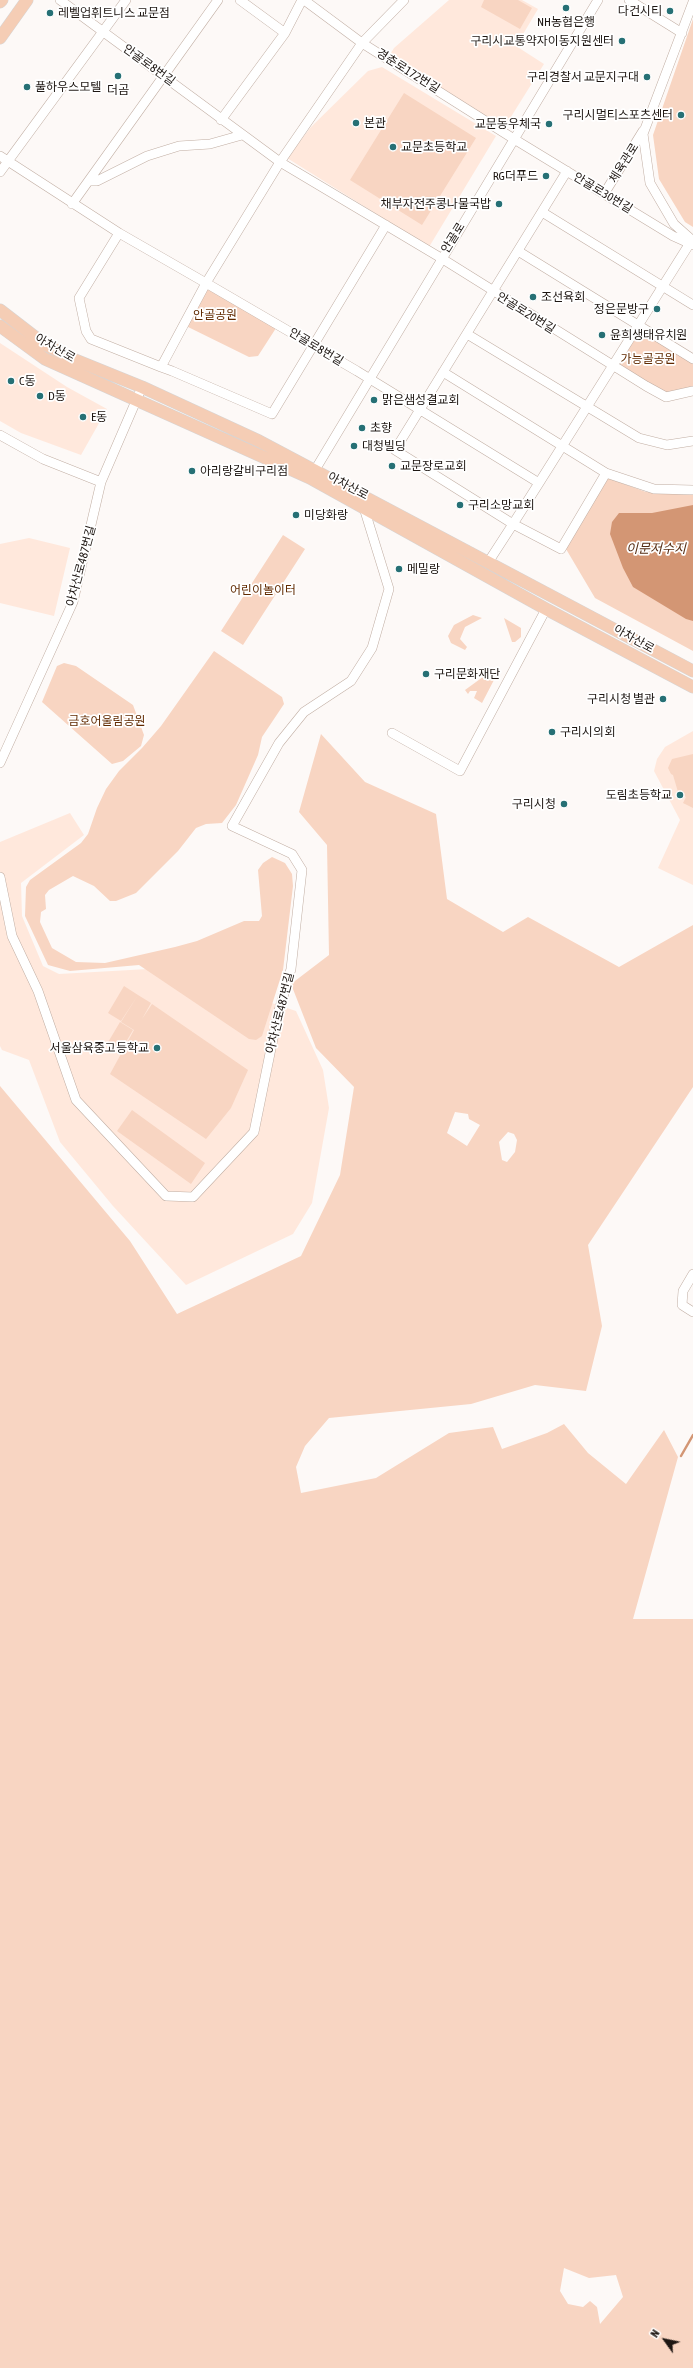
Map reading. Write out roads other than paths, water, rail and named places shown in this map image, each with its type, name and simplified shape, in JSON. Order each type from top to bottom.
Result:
[{"type":"main road","points":[[0,38],[27,0]]},
{"type":"main road","name":"아차산로","points":[[0,310],[44,344],[73,359],[142,387],[489,561],[693,671]]},
{"type":"main road","name":"아차산로","points":[[0,326],[45,359],[136,400],[313,474],[364,508],[546,609],[693,686]]},
{"type":"street","name":"안골로8번길","points":[[60,0],[280,162],[386,225]]},
{"type":"street","points":[[0,172],[4,158],[126,0]]},
{"type":"street","points":[[72,204],[218,0]]},
{"type":"street","points":[[240,0],[285,33]]},
{"type":"street","points":[[221,120],[285,33],[303,0]]},
{"type":"street","name":"경춘로172번길","points":[[303,0],[362,43],[514,139]]},
{"type":"street","points":[[161,366],[206,283],[280,162],[362,43],[404,0]]},
{"type":"street","name":"안골로","points":[[313,474],[441,258],[598,0]]},
{"type":"street","points":[[629,0],[682,33]]},
{"type":"street","name":"체육관로","points":[[604,194],[644,132],[693,2]]},
{"type":"street","points":[[489,561],[638,325],[692,243],[674,224],[650,183],[644,132]]},
{"type":"street","points":[[89,180],[97,181],[147,156],[179,146],[210,144],[242,135]]},
{"type":"street","name":"안골로30번길","points":[[514,139],[673,236],[692,243]]},
{"type":"street","name":"안골로8번길","points":[[4,158],[72,204],[119,233],[369,378],[539,483]]},
{"type":"street","points":[[567,172],[395,450],[513,524],[560,549],[606,473]]},
{"type":"street","points":[[542,212],[693,305]]},
{"type":"street","points":[[119,233],[79,298],[86,330],[90,339],[161,366],[272,414],[314,346],[335,306],[386,225]]},
{"type":"street","name":"안골로20번길","points":[[386,225],[613,366],[666,397],[693,391]]},
{"type":"street","points":[[518,251],[693,359]]},
{"type":"street","points":[[467,334],[587,408],[639,438],[666,445],[693,441]]},
{"type":"street","points":[[443,372],[606,473],[654,489],[693,490]]},
{"type":"street","name":"아차산로487번길","points":[[0,763],[73,602],[101,482],[142,387]]},
{"type":"street","points":[[0,435],[43,459],[101,482]]},
{"type":"street","name":"아차산로487번길","points":[[0,877],[12,936],[38,991],[76,1100],[166,1196],[193,1197],[254,1132],[275,1028],[291,969],[302,870],[292,854],[232,826],[278,743],[304,712],[351,681],[372,648],[389,589],[364,508]]},
{"type":"street","points":[[392,733],[460,771],[546,609]]},
{"type":"street","points":[[693,1274],[683,1291],[682,1305],[693,1312]]},
{"type":"water","name":"이문저수지","points":[[693,505],[693,621],[686,619],[633,587],[623,568],[610,534],[612,522],[619,513],[652,513]]},
{"type":"waterway","points":[[681,1456],[693,1435]]},
{"type":"place","name":"NH농협은행","points":[[566,8]]},
{"type":"place","name":"다건시티","points":[[670,11]]},
{"type":"place","name":"레벨업휘트니스 교문점","points":[[50,13]]},
{"type":"place","name":"구리시교통약자이동지원센터","points":[[622,41]]},
{"type":"place","name":"더곰","points":[[118,76]]},
{"type":"place","name":"구리경찰서 교문지구대","points":[[647,77]]},
{"type":"place","name":"풀하우스모텔","points":[[27,87]]},
{"type":"place","name":"구리시멀티스포츠센터","points":[[681,115]]},
{"type":"place","name":"본관","points":[[356,123]]},
{"type":"place","name":"교문동우체국","points":[[549,124]]},
{"type":"place","name":"교문초등학교","points":[[393,147]]},
{"type":"place","name":"RG더푸드","points":[[546,176]]},
{"type":"place","name":"채부자전주콩나물국밥","points":[[499,204]]},
{"type":"place","name":"조선육회","points":[[533,297]]},
{"type":"place","name":"정은문방구","points":[[657,309]]},
{"type":"place","name":"윤희생태유치원","points":[[602,335]]},
{"type":"place","name":"C동","points":[[11,381]]},
{"type":"place","name":"D동","points":[[40,396]]},
{"type":"place","name":"맑은샘성결교회","points":[[374,400]]},
{"type":"place","name":"E동","points":[[83,417]]},
{"type":"place","name":"초향","points":[[362,428]]},
{"type":"place","name":"대청빌딩","points":[[354,446]]},
{"type":"place","name":"교문장로교회","points":[[392,466]]},
{"type":"place","name":"아리랑갈비구리점","points":[[192,471]]},
{"type":"place","name":"구리소망교회","points":[[460,505]]},
{"type":"place","name":"미당화랑","points":[[296,515]]},
{"type":"place","name":"메밀랑","points":[[399,569]]},
{"type":"place","name":"구리문화재단","points":[[426,674]]},
{"type":"place","name":"구리시청 별관","points":[[663,699]]},
{"type":"place","name":"구리시의회","points":[[552,732]]},
{"type":"place","name":"도림초등학교","points":[[680,795]]},
{"type":"place","name":"구리시청","points":[[564,804]]},
{"type":"place","name":"서울삼육중고등학교","points":[[157,1048]]},
{"type":"park label","name":"안골공원","points":[[215,315]]},
{"type":"park label","name":"가능골공원","points":[[648,359]]},
{"type":"park label","name":"어린이놀이터","points":[[263,590]]},
{"type":"park label","name":"금호어울림공원","points":[[107,721]]}]
